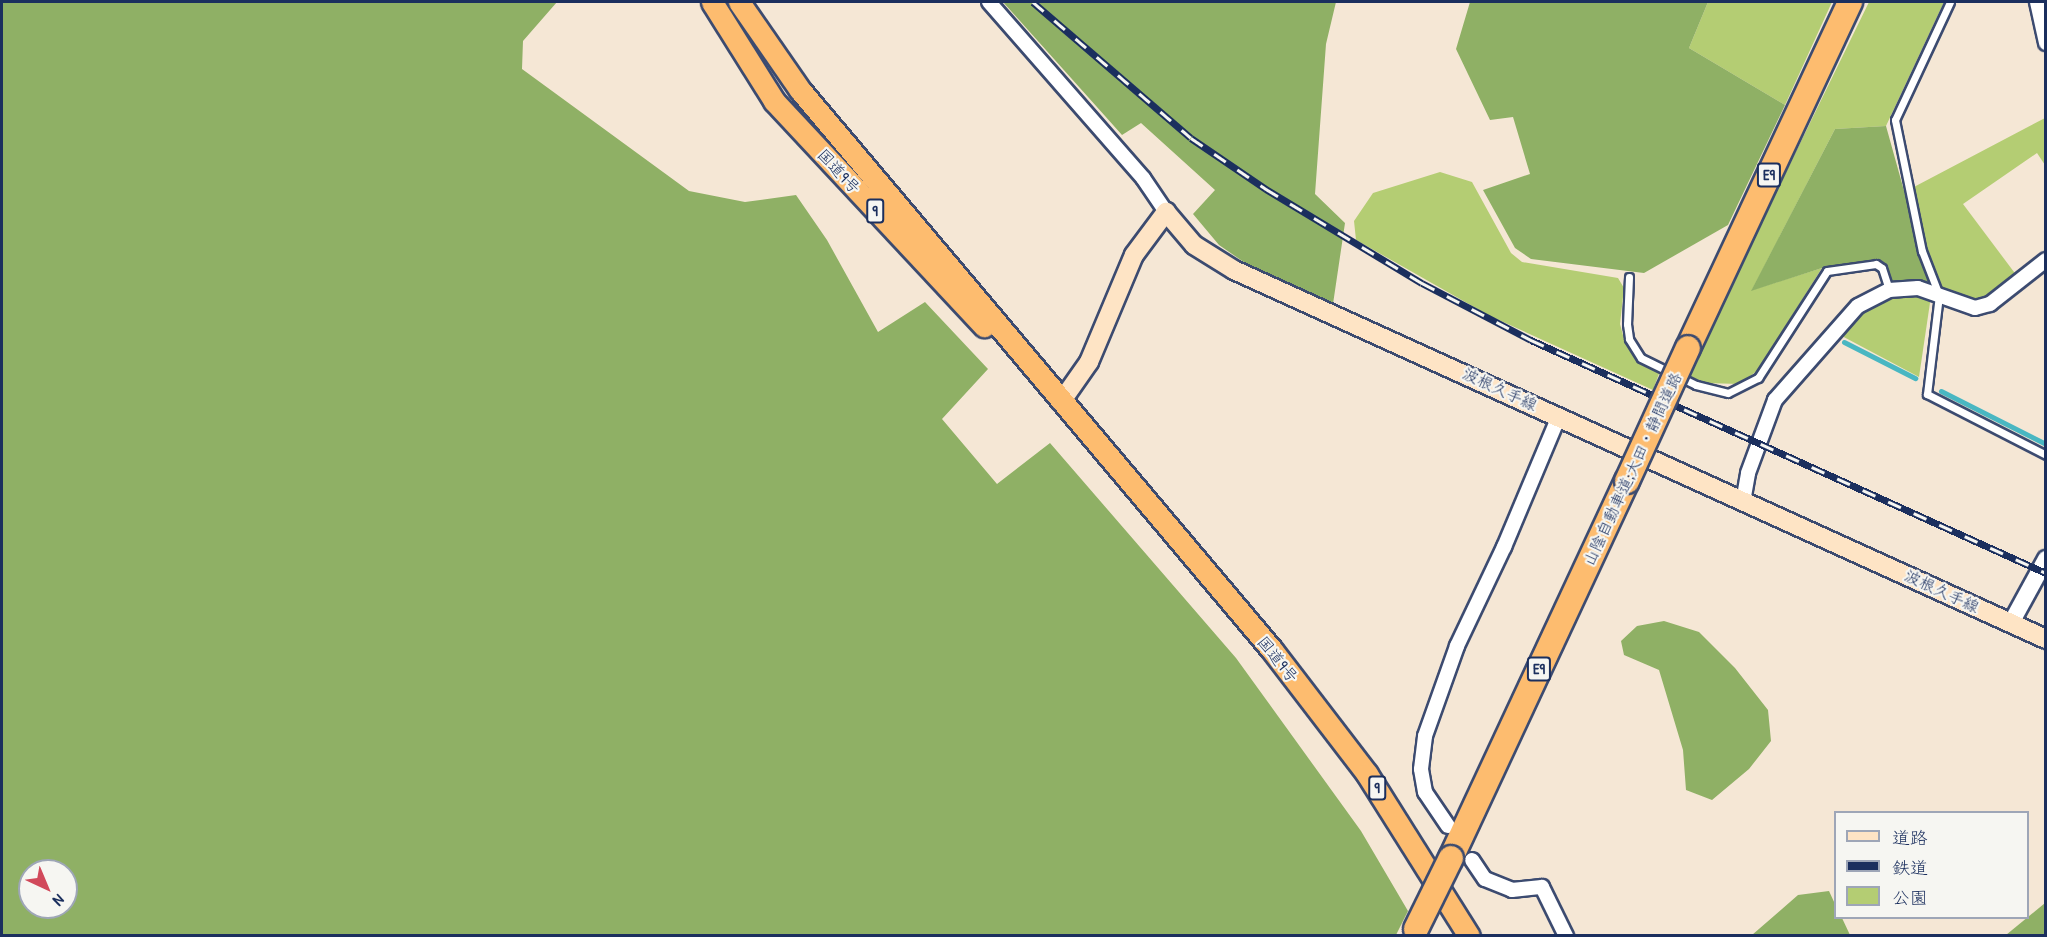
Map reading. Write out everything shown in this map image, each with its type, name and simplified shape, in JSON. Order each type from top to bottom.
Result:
[{"type":"highway","name":"国道9号","points":[[712,2],[774,101],[936,278],[1061,402]]},
{"type":"highway","name":"国道9号","points":[[739,2],[800,90],[1272,650],[1367,774],[1469,936]]},
{"type":"highway","name":"山陰自動車道;大田・静間道路","points":[[1415,932],[1461,859],[1627,481],[1850,2]]},
{"type":"main road","points":[[1061,402],[1089,362],[1134,255],[1166,212]]},
{"type":"main road","name":"波根久手線","points":[[1166,212],[1194,245],[1234,270],[2046,639]]},
{"type":"street","points":[[989,2],[1143,178],[1166,212]]},
{"type":"street","points":[[2037,2],[2046,43]]},
{"type":"street","points":[[1743,502],[1748,473],[1775,400],[1858,306],[1889,290],[1918,288],[1961,306],[1976,308],[1990,304],[2046,260]]},
{"type":"street","points":[[1448,826],[1425,792],[1421,770],[1425,736],[1457,646],[1504,547],[1559,417]]},
{"type":"street","points":[[2011,623],[2046,559]]},
{"type":"street","points":[[1461,859],[1485,879],[1512,890],[1542,887],[1566,936]]},
{"type":"lane","points":[[1950,2],[1895,120],[1922,250],[1939,295],[1927,394],[2046,455]]},
{"type":"lane","points":[[1629,277],[1627,324],[1629,339],[1641,358],[1696,385],[1728,393],[1758,378],[1827,271],[1876,264],[1882,267],[1889,290]]},
{"type":"green space","points":[[2,2],[557,2],[523,41],[522,69],[689,191],[745,202],[796,195],[827,240],[878,332],[925,302],[988,369],[942,419],[997,484],[1050,443],[1236,658],[1361,831],[1408,911],[1396,935],[2,935]]},
{"type":"green space","points":[[1003,2],[1336,2],[1326,44],[1315,194],[1345,223],[1333,304],[1267,278],[1219,245],[1193,214],[1215,190],[1141,123],[1122,135]]},
{"type":"green space","points":[[1470,2],[1708,2],[1689,48],[1785,105],[1728,225],[1644,273],[1531,259],[1515,248],[1483,190],[1530,174],[1513,117],[1490,120],[1456,49]]},
{"type":"green space","points":[[1708,2],[1832,2],[1785,105],[1689,48]]},
{"type":"green space","points":[[1869,2],[1944,2],[1886,126],[1835,129],[1752,290],[1822,268],[1757,371],[1739,384],[1705,383],[1687,375]]},
{"type":"green space","points":[[2045,118],[2045,165],[2037,153],[1963,204],[2017,276],[1997,293],[1972,305],[1951,296],[1939,288],[1931,268],[1912,188]]},
{"type":"green space","points":[[1886,126],[1930,284],[1892,285],[1888,270],[1880,262],[1822,268],[1751,291],[1835,129]]},
{"type":"green space","points":[[1440,172],[1472,182],[1511,253],[1522,262],[1618,278],[1624,288],[1620,324],[1624,339],[1635,356],[1660,371],[1653,390],[1490,316],[1356,240],[1354,221],[1373,193]]},
{"type":"green space","points":[[1907,292],[1931,296],[1919,377],[1840,335],[1861,310],[1877,298]]},
{"type":"green space","points":[[1664,621],[1699,632],[1735,668],[1768,710],[1771,741],[1749,769],[1712,800],[1686,790],[1683,750],[1659,670],[1624,655],[1621,641],[1637,626]]},
{"type":"green space","points":[[1829,891],[1834,902],[1834,919],[1842,919],[1850,935],[1752,935],[1798,895]]},
{"type":"green space","points":[[2045,903],[2045,935],[2006,935],[2026,919],[2029,919],[2029,916]]},
{"type":"waterway","points":[[1844,342],[1915,378]]},
{"type":"waterway","points":[[1941,391],[2046,444]]},
{"type":"railway","points":[[1033,2],[1191,138],[1266,189],[1422,283],[1531,340],[2046,573]]}]
